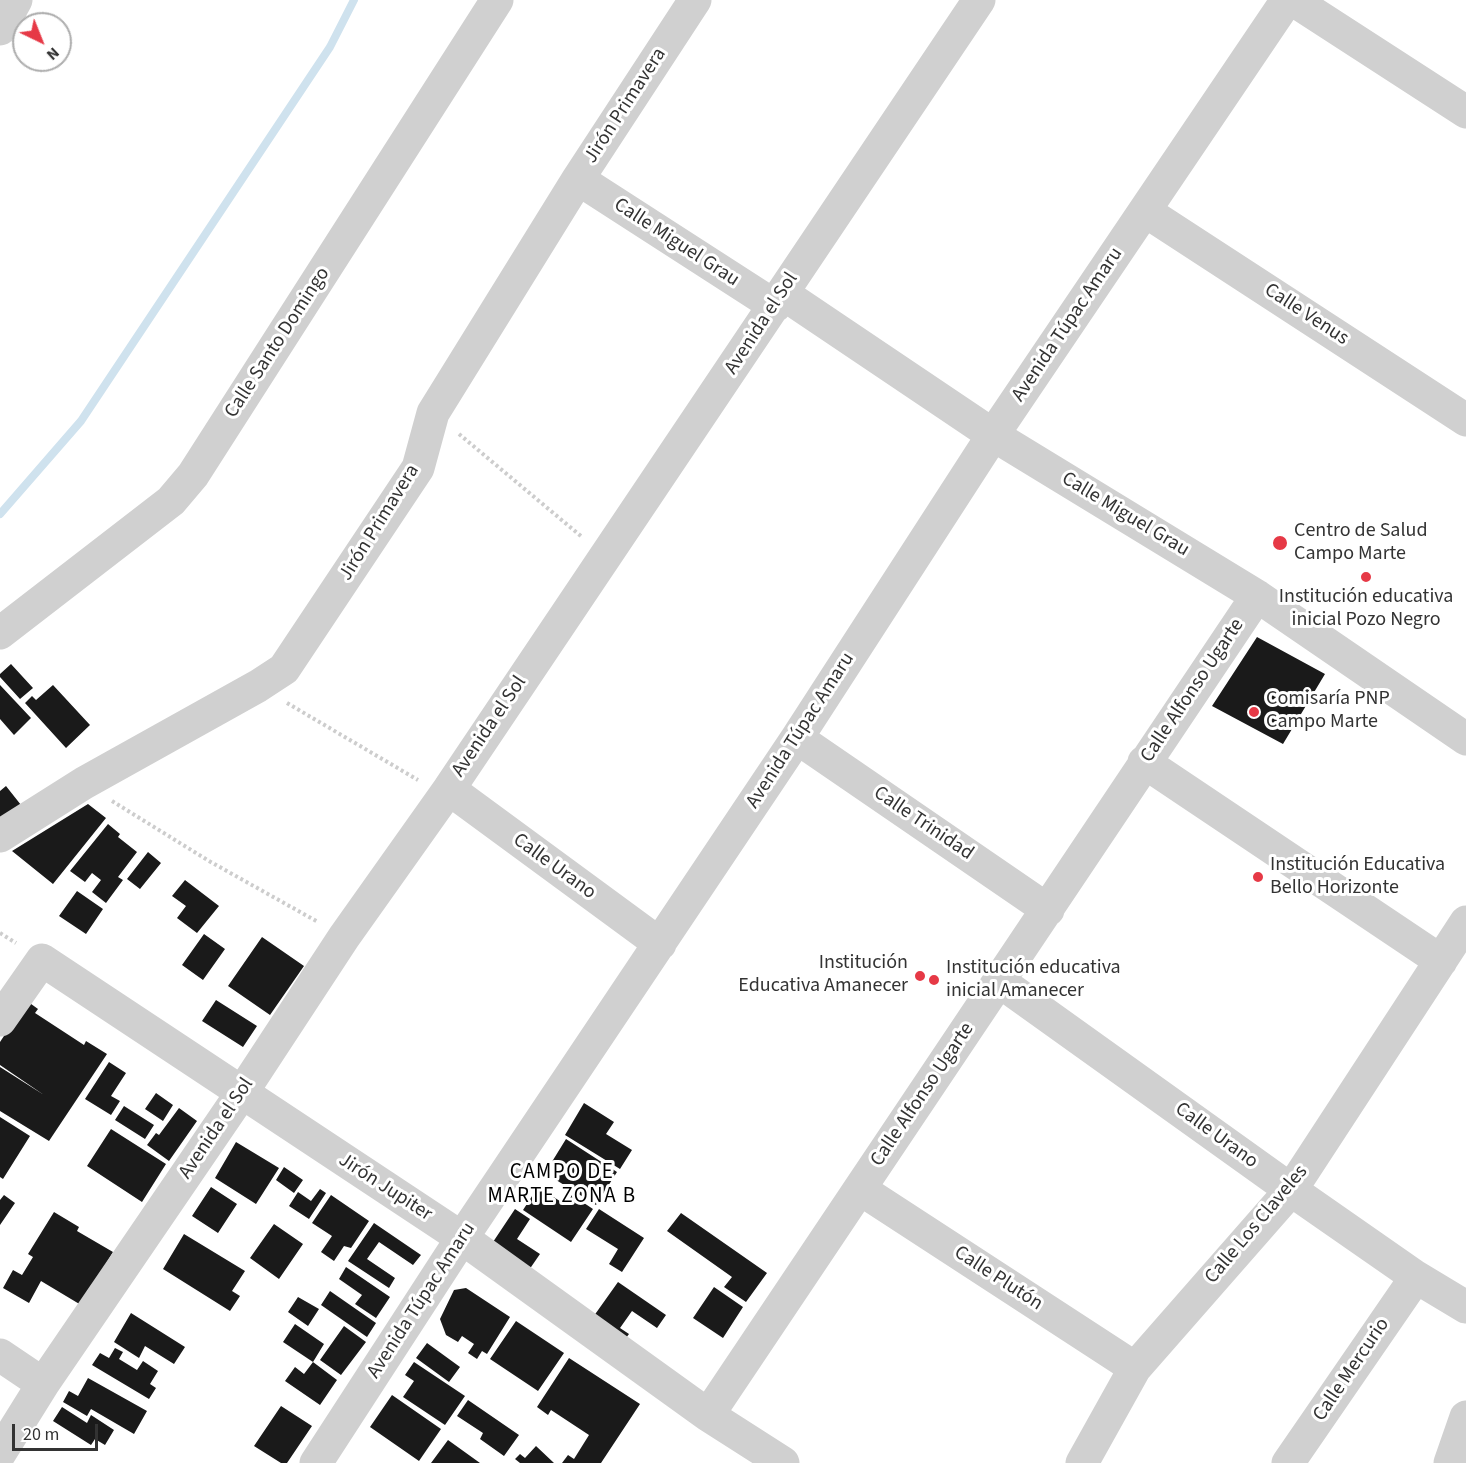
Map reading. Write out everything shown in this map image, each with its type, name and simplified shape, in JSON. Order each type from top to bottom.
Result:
[{"type":"street","points":[[0,29],[16,0]]},
{"type":"street","name":"Calle Santo Domingo","points":[[0,633],[171,501],[193,475],[497,0]]},
{"type":"street","name":"Jirón Primavera","points":[[0,836],[84,783],[258,686],[284,669],[418,468],[433,413],[578,179],[695,0]]},
{"type":"street","name":"Avenida el Sol","points":[[0,1452],[43,1384],[242,1094],[438,787],[605,557],[979,0]]},
{"type":"street","name":"Avenida Túpac Amaru","points":[[316,1463],[462,1238],[797,738],[993,435],[1287,0]]},
{"type":"street","points":[[1293,0],[1466,112]]},
{"type":"street","name":"Calle Miguel Grau","points":[[578,179],[778,299],[993,435],[1257,596],[1466,739]]},
{"type":"street","name":"Calle Venus","points":[[1145,211],[1466,420]]},
{"type":"street","name":"Calle Alfonso Ugarte","points":[[708,1415],[1257,596]]},
{"type":"street","name":"Calle Trinidad","points":[[797,738],[1048,910]]},
{"type":"street","points":[[1144,762],[1441,961]]},
{"type":"street","name":"Calle Urano","points":[[438,787],[660,944]]},
{"type":"street","name":"Calle Los Claveles","points":[[1082,1463],[1135,1368],[1291,1190],[1466,922]]},
{"type":"street","name":"Jirón Jupiter","points":[[0,1020],[42,960],[462,1238],[708,1415],[783,1463]]},
{"type":"street","name":"Calle Urano","points":[[999,981],[1291,1190],[1416,1276],[1466,1307]]},
{"type":"street","name":"Calle Plutón","points":[[860,1189],[1135,1368]]},
{"type":"street","name":"Calle Mercurio","points":[[1288,1463],[1416,1276]]},
{"type":"street","points":[[0,1355],[43,1384]]},
{"type":"street","points":[[1450,1463],[1466,1417]]},
{"type":"path","points":[[433,413],[605,557]]},
{"type":"path","points":[[258,686],[438,787]]},
{"type":"path","points":[[84,783],[209,861],[344,937]]},
{"type":"building","points":[[1257,637],[1325,674],[1283,744],[1212,706]]},
{"type":"building","points":[[11,664],[33,688],[20,699],[0,677],[0,674]]},
{"type":"building","points":[[0,685],[31,718],[14,735],[0,719]]},
{"type":"building","points":[[53,685],[90,725],[66,748],[25,703],[32,696],[36,700]]},
{"type":"building","points":[[6,786],[21,805],[0,823],[0,791]]},
{"type":"building","points":[[88,804],[106,818],[53,884],[12,851]]},
{"type":"building","points":[[108,824],[120,834],[118,837],[137,852],[118,877],[123,880],[106,903],[92,892],[101,880],[92,873],[85,882],[70,871]]},
{"type":"building","points":[[148,852],[161,863],[140,889],[127,879]]},
{"type":"building","points":[[185,880],[219,906],[197,933],[177,918],[186,906],[172,896]]},
{"type":"building","points":[[77,891],[103,909],[86,934],[59,916]]},
{"type":"building","points":[[204,934],[225,949],[203,980],[182,965]]},
{"type":"building","points":[[262,937],[304,966],[270,1015],[228,986]]},
{"type":"building","points":[[216,1000],[257,1026],[243,1047],[202,1021]]},
{"type":"building","points":[[27,1001],[38,1009],[35,1013],[84,1045],[86,1041],[107,1054],[49,1141],[0,1111],[0,1067],[44,1095],[0,1065],[0,1042]]},
{"type":"building","points":[[109,1062],[126,1073],[111,1096],[120,1101],[111,1115],[85,1099]]},
{"type":"building","points":[[156,1093],[173,1105],[163,1121],[145,1109]]},
{"type":"building","points":[[584,1103],[614,1122],[606,1134],[632,1150],[620,1169],[565,1135]]},
{"type":"building","points":[[124,1106],[154,1125],[145,1139],[115,1120]]},
{"type":"building","points":[[179,1108],[197,1121],[169,1161],[147,1145],[156,1133],[159,1135]]},
{"type":"building","points":[[0,1117],[30,1136],[3,1179],[0,1177]]},
{"type":"building","points":[[111,1129],[166,1164],[142,1202],[87,1166]]},
{"type":"building","points":[[566,1139],[617,1172],[596,1205],[545,1173]]},
{"type":"building","points":[[236,1142],[279,1168],[256,1204],[215,1178]]},
{"type":"building","points":[[284,1167],[303,1180],[294,1193],[276,1180]]},
{"type":"building","points":[[211,1187],[237,1204],[218,1233],[192,1216]]},
{"type":"building","points":[[538,1187],[566,1205],[572,1195],[593,1209],[571,1242],[523,1210]]},
{"type":"building","points":[[320,1189],[326,1193],[309,1219],[289,1206],[298,1192],[311,1201]]},
{"type":"building","points":[[4,1195],[15,1203],[0,1225],[0,1200]]},
{"type":"building","points":[[331,1195],[369,1221],[351,1248],[344,1246],[334,1261],[321,1252],[332,1236],[312,1223]]},
{"type":"building","points":[[515,1209],[530,1219],[517,1239],[540,1254],[529,1270],[491,1245]]},
{"type":"building","points":[[599,1209],[644,1238],[622,1272],[609,1264],[618,1249],[586,1229]]},
{"type":"building","points":[[54,1212],[79,1227],[77,1231],[113,1252],[81,1305],[41,1281],[29,1303],[3,1288],[13,1270],[22,1275],[33,1257],[28,1254]]},
{"type":"building","points":[[681,1213],[767,1273],[746,1302],[724,1287],[732,1277],[667,1231]]},
{"type":"building","points":[[374,1223],[421,1255],[413,1265],[379,1242],[367,1259],[395,1278],[389,1288],[348,1261]]},
{"type":"building","points":[[274,1224],[303,1244],[279,1279],[250,1258]]},
{"type":"building","points":[[184,1234],[245,1271],[232,1291],[240,1296],[230,1311],[163,1269]]},
{"type":"building","points":[[346,1267],[390,1297],[376,1318],[355,1304],[362,1295],[339,1279]]},
{"type":"building","points":[[618,1282],[666,1315],[657,1328],[632,1311],[620,1328],[629,1334],[623,1342],[591,1320]]},
{"type":"building","points":[[714,1287],[743,1307],[723,1338],[693,1318]]},
{"type":"building","points":[[466,1288],[510,1317],[487,1354],[482,1351],[477,1359],[468,1353],[474,1344],[462,1336],[458,1342],[446,1335],[440,1319],[454,1290]]},
{"type":"building","points":[[330,1291],[376,1323],[367,1337],[321,1305]]},
{"type":"building","points":[[298,1297],[319,1309],[308,1326],[288,1312]]},
{"type":"building","points":[[131,1313],[185,1347],[174,1364],[145,1346],[139,1358],[114,1342]]},
{"type":"building","points":[[516,1321],[564,1353],[538,1391],[490,1359]]},
{"type":"building","points":[[295,1324],[324,1344],[313,1362],[283,1342]]},
{"type":"building","points":[[344,1326],[366,1342],[341,1375],[320,1360]]},
{"type":"building","points":[[427,1343],[460,1367],[449,1382],[416,1358]]},
{"type":"building","points":[[115,1348],[123,1352],[119,1359],[137,1370],[143,1361],[158,1371],[150,1384],[156,1388],[149,1399],[92,1365],[100,1353],[109,1358]]},
{"type":"building","points":[[569,1358],[640,1404],[601,1463],[562,1463],[568,1455],[574,1459],[589,1435],[551,1410],[548,1415],[537,1407]]},
{"type":"building","points":[[313,1362],[337,1380],[320,1405],[285,1381],[295,1367],[304,1374]]},
{"type":"building","points":[[414,1362],[465,1396],[445,1425],[403,1397],[414,1381],[405,1375]]},
{"type":"building","points":[[88,1378],[147,1411],[134,1434],[91,1409],[87,1416],[63,1402],[69,1391],[78,1396]]},
{"type":"building","points":[[392,1395],[441,1429],[419,1461],[370,1427]]},
{"type":"building","points":[[468,1400],[519,1435],[504,1456],[480,1439],[483,1433],[457,1416]]},
{"type":"building","points":[[281,1406],[312,1426],[287,1463],[281,1463],[254,1446]]},
{"type":"building","points":[[62,1407],[87,1423],[91,1415],[114,1430],[105,1445],[95,1439],[91,1445],[53,1421]]},
{"type":"building","points":[[448,1440],[480,1463],[431,1463]]},
{"type":"building","points":[[536,1446],[554,1463],[520,1463],[515,1459],[520,1454],[525,1458]]},
{"type":"waterway","points":[[0,514],[81,421],[330,47],[354,0]]},
{"type":"place","name":"Centro de Salud Campo Marte","points":[[1280,543]]},
{"type":"place","name":"Institución educativa inicial Pozo Negro","points":[[1366,577]]},
{"type":"place","name":"Comisaría PNP Campo Marte","points":[[1254,712]]},
{"type":"place","name":"Institución Educativa Bello Horizonte","points":[[1258,877]]},
{"type":"place","name":"Institución Educativa Amanecer","points":[[920,976]]},
{"type":"place","name":"Institución educativa inicial Amanecer","points":[[934,980]]},
{"type":"district","name":"CAMPO DE MARTE ZONA B","points":[[562,1185]]}]
